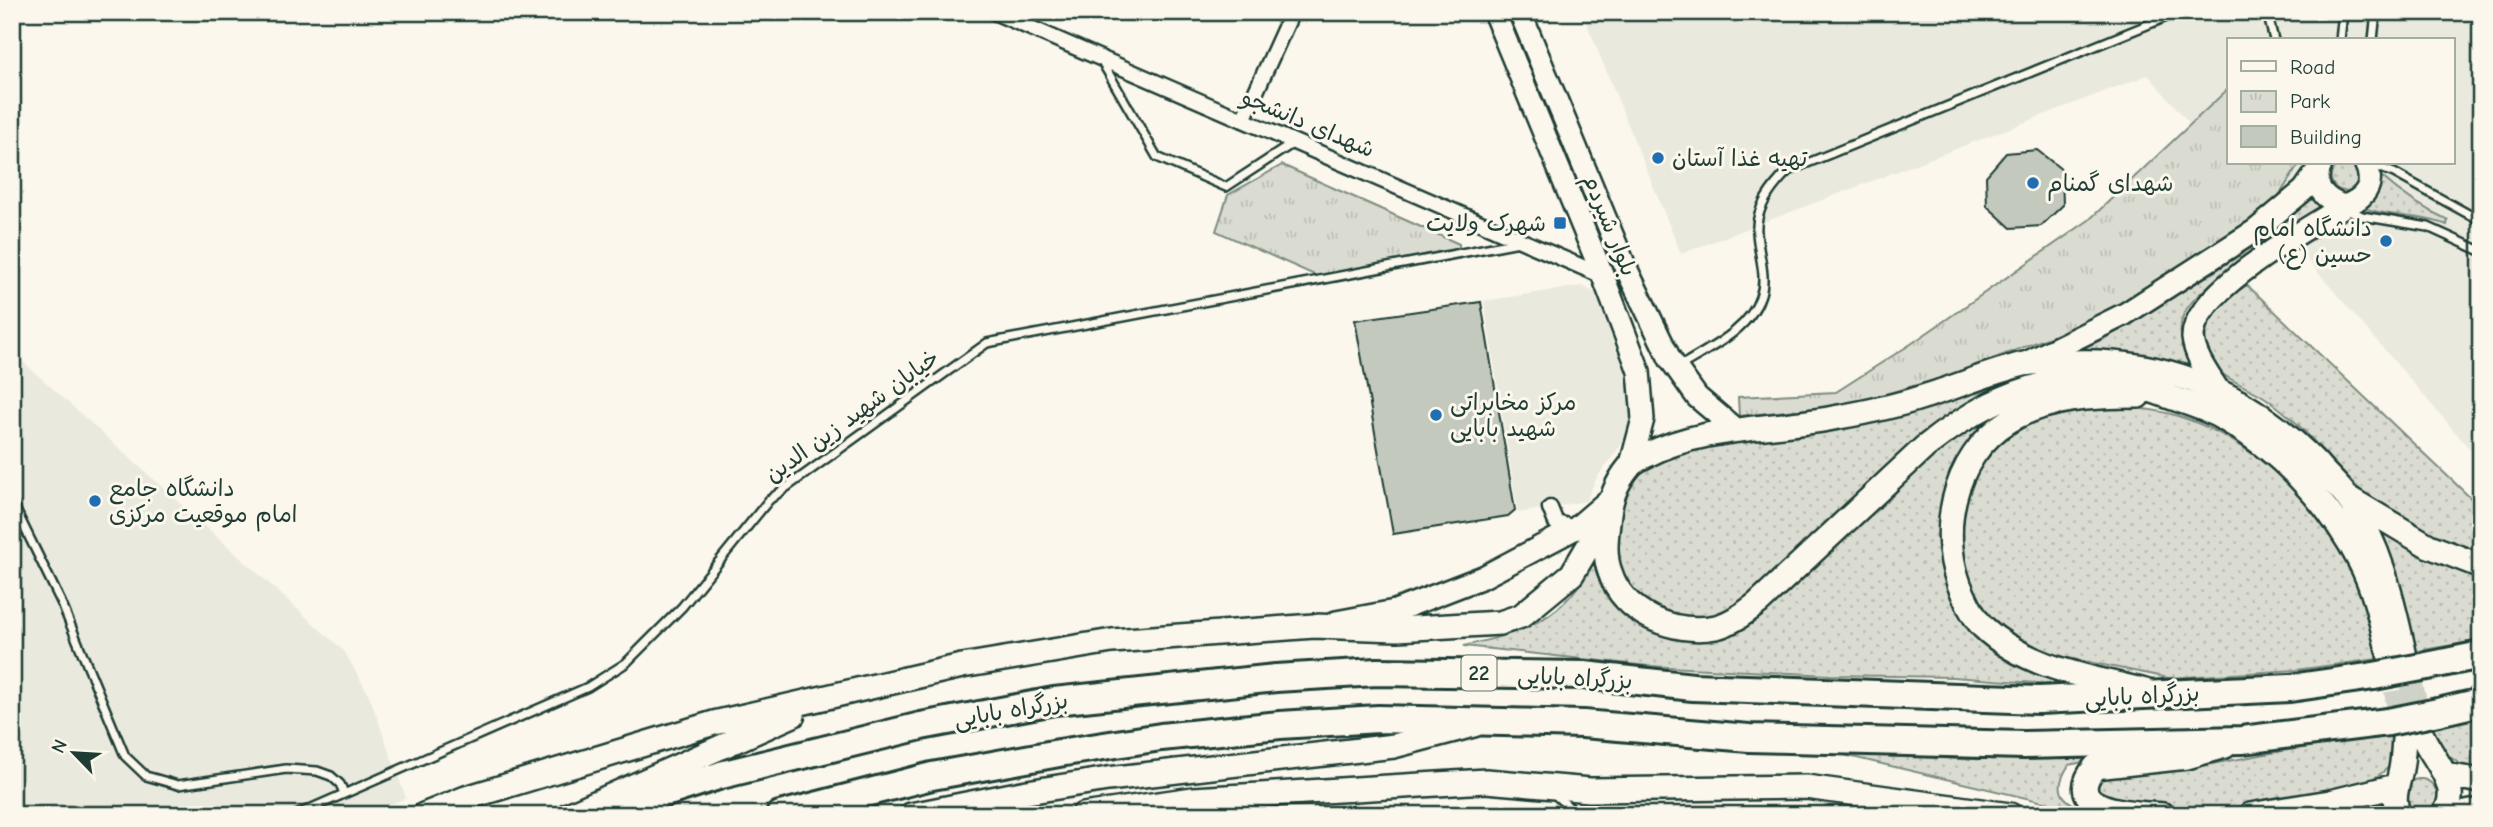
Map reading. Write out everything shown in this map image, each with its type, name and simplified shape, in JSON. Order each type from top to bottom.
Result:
[{"type":"highway","name":"بزرگراه بابایی","points":[[598,815],[721,775],[921,726],[1054,701],[1276,678],[1377,672],[1584,675],[1693,687],[2039,700],[2290,688],[2374,676],[2481,654]]},
{"type":"highway","name":"بزرگراه بابایی","points":[[780,815],[932,776],[1161,737],[1280,725],[1378,719],[1583,724],[1749,738],[2024,745],[2405,733],[2438,712],[2481,702]]},
{"type":"main road","name":"بلوار شیردم","points":[[1494,12],[1604,276],[1632,370],[1643,419],[1631,464]]},
{"type":"main road","name":"بلوار شیردم","points":[[1520,12],[1625,266],[1674,364],[1698,397],[1729,425]]},
{"type":"main road","points":[[2219,391],[2197,354],[2193,337],[2200,312],[2211,298],[2264,257],[2344,206],[2359,200],[2365,194],[2370,178],[2365,164]]},
{"type":"main road","points":[[2320,166],[2317,178],[2322,193],[2328,200],[2344,206]]},
{"type":"main road","points":[[1314,626],[1397,629],[1500,623],[1521,616],[1572,574],[1631,464],[1666,445],[1729,425],[1836,418],[1920,398],[2026,364],[2125,314],[2256,230],[2304,190],[2320,166]]},
{"type":"main road","points":[[1604,276],[1625,266]]},
{"type":"main road","points":[[2026,364],[2109,362],[2136,365],[2169,372],[2219,391],[2262,415],[2288,436],[2346,496],[2429,546],[2481,566]]},
{"type":"main road","points":[[1632,370],[1648,375],[1674,364]]},
{"type":"main road","points":[[1611,498],[1606,554],[1609,571],[1619,592],[1640,611],[1666,625],[1691,630],[1718,626],[1739,618],[1759,603],[1925,447],[1954,425],[1981,409],[2032,387],[2091,379],[2123,382],[2142,386],[2217,415],[2248,433],[2287,467],[2314,494],[2345,534],[2361,563],[2397,653],[2390,588],[2375,549],[2346,496]]},
{"type":"main road","points":[[2162,695],[2060,669],[2026,657],[1998,640],[1981,625],[1961,589],[1953,566],[1949,534],[1952,506],[1960,481],[1975,455],[1993,433],[2009,421],[2028,411],[2080,400],[2111,396],[2167,396]]},
{"type":"main road","points":[[424,815],[466,798],[714,723],[962,666],[1112,641],[1314,626],[1395,611],[1483,577],[1576,528],[1611,498]]},
{"type":"main road","points":[[568,815],[844,693]]},
{"type":"main road","points":[[911,815],[1108,779],[1394,746],[1481,722]]},
{"type":"main road","points":[[2405,733],[2446,775],[2451,801],[2443,815]]},
{"type":"main road","points":[[2399,815],[2395,802],[2396,786],[2405,733]]},
{"type":"main road","points":[[2163,815],[2098,805],[2090,799],[2085,786],[2087,776],[2095,767],[2187,757],[2242,740]]},
{"type":"main road","points":[[2446,775],[2481,780]]},
{"type":"main road","points":[[1083,815],[1193,799],[1486,781],[1548,788],[1806,787],[2010,815]]},
{"type":"main road","points":[[2250,815],[2330,803],[2369,804],[2396,786]]},
{"type":"main road","points":[[2456,815],[2481,810]]},
{"type":"street","name":"شهدای دانشجو","points":[[994,12],[1604,276]]},
{"type":"street","points":[[1244,120],[1292,12]]},
{"type":"street","points":[[1550,508],[1556,523],[1576,528]]},
{"type":"street","points":[[1174,815],[1193,799]]},
{"type":"lane","points":[[1674,364],[1732,333],[1749,317],[1760,297],[1763,274],[1756,230],[1763,203],[1774,185],[1788,171],[2179,12]]},
{"type":"lane","points":[[2267,12],[2274,38]]},
{"type":"lane","points":[[2340,38],[2343,12]]},
{"type":"lane","points":[[2373,38],[2376,12]]},
{"type":"lane","points":[[1100,58],[1157,157],[1226,187],[1295,142]]},
{"type":"lane","points":[[2368,164],[2394,173],[2481,221]]},
{"type":"lane","points":[[2344,206],[2362,216],[2428,227],[2481,251]]},
{"type":"lane","name":"خیابان شهید زین الدین","points":[[296,815],[588,687],[626,663],[682,607],[769,500],[987,343],[1523,241]]},
{"type":"lane","points":[[12,502],[61,602],[125,756],[146,776],[178,785],[286,769],[317,771],[331,776],[340,784],[344,793]]},
{"type":"lane","points":[[1548,788],[1578,815]]},
{"type":"shaded area","name":"دانشگاه امام حسین (ع)","points":[[1582,12],[2481,12],[2481,462],[2148,75],[1681,254]]},
{"type":"shaded area","points":[[1582,286],[1597,294],[1632,390],[1635,409],[1630,433],[1596,479],[1586,501],[1518,513],[1484,301]]},
{"type":"shaded area","name":"دانشگاه جامع امام موقعیت مرکزی","points":[[12,352],[344,651],[369,695],[406,798],[363,815],[12,815]]},
{"type":"green space","points":[[2227,90],[2227,164],[2299,164],[2272,206],[2100,318],[1945,377],[1847,405],[1739,416],[1738,397],[1836,392],[1911,344],[2089,220]]},
{"type":"green space","points":[[2340,164],[2350,164],[2358,172],[2358,182],[2350,190],[2340,190],[2332,182],[2332,172]]},
{"type":"green space","points":[[1282,165],[1459,244],[1459,248],[1319,277],[1216,231],[1228,195]]},
{"type":"green space","points":[[2381,176],[2413,201],[2448,220],[2447,225],[2364,208],[2377,195]]},
{"type":"green space","points":[[2314,193],[2330,209],[2247,258],[2204,289],[2190,305],[2182,319],[2181,340],[2194,370],[2143,358],[2078,350],[2133,323],[2237,257],[2285,221]]},
{"type":"green space","points":[[2247,285],[2481,508],[2481,557],[2428,537],[2383,510],[2278,407],[2229,379],[2215,367],[2206,348],[2207,327],[2216,310]]},
{"type":"green space","points":[[2016,383],[1735,610],[1707,620],[1672,618],[1637,598],[1617,567],[1613,527],[1626,491],[1651,460],[1687,445],[1901,412]]},
{"type":"green space","points":[[2040,391],[2001,416],[1940,521],[1939,544],[1942,561],[2028,668],[2064,685],[1953,677],[1830,675],[1648,666],[1464,646],[1512,633],[1549,615],[1564,603],[1577,587],[1601,543],[1646,627],[1758,615],[1952,439],[1971,425]]},
{"type":"green space","points":[[2097,406],[2150,410],[2181,417],[2222,435],[2278,474],[2309,506],[2351,561],[2385,658],[2296,670],[2169,678],[2058,656],[2005,634],[1982,609],[1971,589],[1963,560],[1960,518],[1970,484],[1991,450],[2018,426],[2056,412]]},
{"type":"green space","points":[[2380,524],[2481,575],[2481,640],[2412,652],[2393,567]]},
{"type":"green space","points":[[2481,718],[2481,775],[2448,756],[2421,730]]},
{"type":"green space","points":[[2399,734],[2394,759],[2388,768],[2376,777],[2324,794],[2269,806],[2186,811],[2151,808],[2096,794],[2094,775],[2129,770],[2174,771],[2282,751]]},
{"type":"green space","points":[[1827,751],[1957,759],[2097,759],[2069,765],[2061,783],[2061,790],[2067,800],[2090,813]]},
{"type":"green space","points":[[2420,779],[2432,784],[2437,796],[2432,808],[2420,813],[2408,808],[2403,796],[2408,784]]},
{"type":"building","points":[[2037,150],[2062,170],[2063,205],[2041,226],[2011,228],[1987,206],[1986,176],[2006,153]]},
{"type":"building","name":"مرکز مخابراتی شهید بابایی","points":[[1481,302],[1515,510],[1508,516],[1393,534],[1355,320]]},
{"type":"tunnel","points":[[2404,652],[2422,731]]},
{"type":"tunnel","points":[[2390,657],[2403,737]]},
{"type":"place","name":"تهیه غذا آستان","points":[[1658,158]]},
{"type":"place","name":"شهدای گمنام","points":[[2033,183]]},
{"type":"place","name":"شهرک ولایت","points":[[1560,223]]},
{"type":"place","name":"دانشگاه امام حسین (ع)","points":[[2386,241]]},
{"type":"place","name":"مرکز مخابراتی شهید بابایی","points":[[1436,415]]},
{"type":"place","name":"دانشگاه جامع امام موقعیت مرکزی","points":[[95,501]]}]
